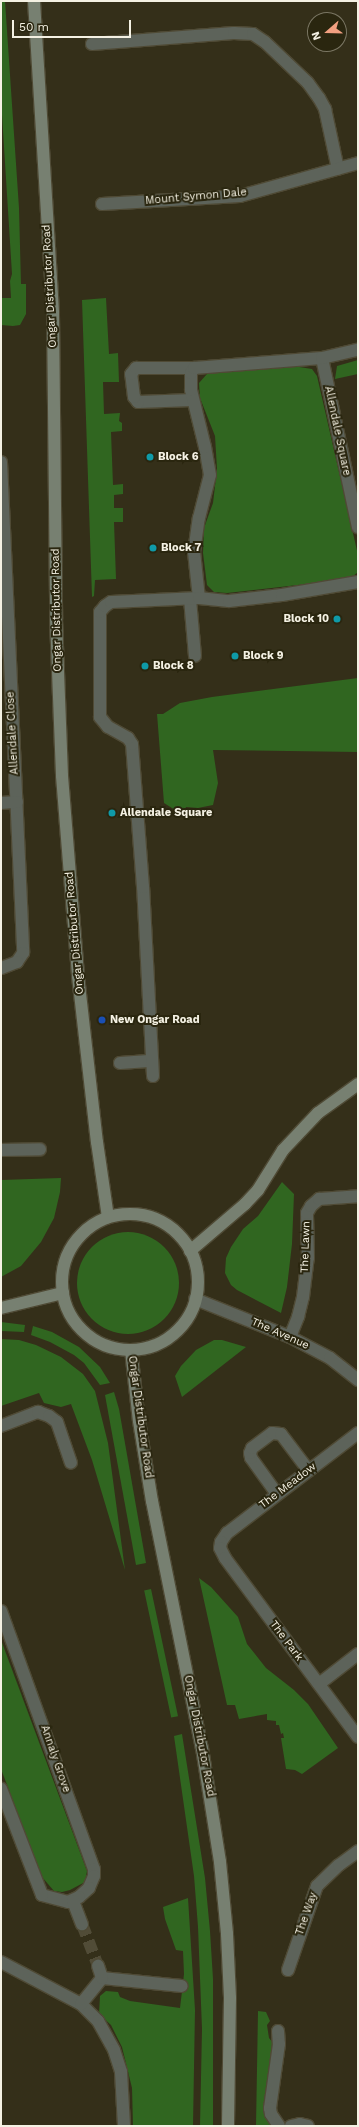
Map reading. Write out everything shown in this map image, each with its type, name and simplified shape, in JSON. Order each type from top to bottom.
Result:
[{"type":"street","name":"Ongar Distributor Road","points":[[34,1],[53,313],[56,619],[62,776],[78,976],[97,1142],[108,1217]]},
{"type":"street","points":[[92,44],[234,33],[253,34],[276,52],[308,83],[319,98],[325,109],[338,169]]},
{"type":"street","name":"Mount Symon Dale","points":[[102,204],[240,196],[358,163]]},
{"type":"street","points":[[192,400],[138,402],[134,396],[132,374],[136,368],[194,368],[322,358],[358,350]]},
{"type":"street","name":"Allendale Square","points":[[322,358],[358,527]]},
{"type":"street","points":[[194,368],[191,380],[192,400],[205,446],[210,476],[199,518],[194,552],[195,656]]},
{"type":"street","name":"Allendale Close","points":[[1,462],[4,585],[17,802],[23,953],[17,962],[1,968]]},
{"type":"street","points":[[153,1076],[147,950],[132,744],[128,738],[108,727],[100,716],[100,612],[104,606],[111,602],[194,598],[229,601],[282,595],[358,582]]},
{"type":"street","points":[[1,803],[17,802]]},
{"type":"street","points":[[120,1063],[152,1061]]},
{"type":"street","points":[[190,1251],[245,1204],[258,1190],[284,1150],[318,1113],[358,1084]]},
{"type":"street","points":[[1,1150],[40,1149]]},
{"type":"street","name":"The Lawn","points":[[290,1337],[298,1317],[303,1297],[308,1258],[307,1213],[311,1206],[319,1199],[358,1196]]},
{"type":"street","points":[[124,1214],[152,1217],[163,1222],[179,1235],[190,1251],[197,1276],[196,1299],[187,1319],[168,1338],[152,1346],[131,1350],[103,1344],[90,1337],[76,1324],[68,1311],[63,1293],[62,1272],[69,1250],[87,1229],[108,1217],[124,1214]]},
{"type":"street","points":[[1,1308],[63,1293]]},
{"type":"street","name":"The Avenue","points":[[196,1299],[290,1337],[330,1358],[358,1380]]},
{"type":"street","name":"Ongar Distributor Road","points":[[131,1350],[139,1421],[152,1501],[202,1748],[220,1862],[227,1934],[230,1998],[228,2126]]},
{"type":"street","points":[[1,1426],[38,1412],[50,1416],[57,1422],[72,1463]]},
{"type":"street","points":[[277,1494],[251,1458],[252,1448],[272,1433],[281,1434],[309,1471]]},
{"type":"street","name":"The Meadow","points":[[221,1542],[227,1533],[358,1433]]},
{"type":"street","name":"The Park","points":[[221,1542],[220,1548],[225,1558],[358,1737]]},
{"type":"street","name":"Annaly Grove","points":[[1,1611],[94,1869],[94,1876],[89,1888],[73,1901]]},
{"type":"street","points":[[319,1684],[358,1654]]},
{"type":"street","points":[[1,1789],[42,1894],[63,1901],[73,1901],[82,1924]]},
{"type":"street","name":"The Way","points":[[288,1970],[317,1886],[339,1865],[358,1851]]},
{"type":"street","points":[[1,1962],[81,2004],[98,2021],[118,2060],[123,2088],[124,2126]]},
{"type":"street","points":[[98,1966],[102,1978]]},
{"type":"street","points":[[81,2004],[102,1978]]},
{"type":"street","points":[[102,1978],[182,1986]]},
{"type":"street","points":[[278,2031],[279,2044],[270,2108],[271,2114],[279,2126]]},
{"type":"street","points":[[291,2126],[300,2124],[308,2126]]},
{"type":"green space","points":[[1,1],[5,1],[19,208],[21,284],[26,284],[26,314],[20,325],[13,326],[1,325],[1,298],[11,298],[10,281],[12,274],[1,99]]},
{"type":"green space","points":[[106,298],[109,354],[118,353],[119,382],[103,382],[104,414],[120,413],[119,421],[122,423],[122,431],[111,432],[113,485],[123,484],[123,494],[114,495],[114,508],[123,508],[123,522],[114,522],[116,579],[95,580],[94,596],[92,597],[82,300]]},
{"type":"green space","points":[[358,360],[358,374],[335,379],[337,366]]},
{"type":"green space","points":[[293,366],[312,369],[317,376],[358,555],[358,572],[350,579],[227,593],[214,592],[207,585],[203,553],[204,528],[213,503],[217,469],[215,436],[200,398],[199,383],[207,374],[219,370]]},
{"type":"green space","points":[[358,678],[358,752],[213,750],[218,783],[213,805],[198,808],[186,807],[183,815],[164,803],[157,714],[163,714],[180,703],[212,697]]},
{"type":"green space","points":[[61,1178],[60,1192],[54,1218],[41,1242],[21,1266],[1,1277],[1,1180]]},
{"type":"green space","points":[[282,1182],[294,1194],[292,1244],[287,1287],[281,1313],[237,1290],[231,1285],[225,1273],[226,1258],[231,1247],[243,1229],[258,1216]]},
{"type":"green space","points":[[128,1232],[147,1236],[164,1247],[175,1264],[179,1283],[175,1302],[164,1319],[147,1330],[128,1334],[109,1330],[92,1319],[81,1302],[77,1283],[81,1264],[92,1247],[109,1236]]},
{"type":"green space","points":[[1,1322],[25,1325],[24,1332],[1,1331]]},
{"type":"green space","points":[[33,1326],[52,1332],[79,1347],[100,1367],[110,1383],[100,1385],[84,1363],[74,1355],[50,1342],[31,1335]]},
{"type":"green space","points":[[1,1339],[19,1340],[36,1345],[61,1357],[83,1374],[95,1391],[108,1443],[125,1570],[92,1460],[71,1404],[61,1407],[44,1403],[39,1393],[1,1406]]},
{"type":"green space","points":[[214,1340],[222,1340],[246,1347],[182,1397],[175,1376],[181,1366],[196,1350]]},
{"type":"green space","points":[[114,1392],[119,1409],[146,1563],[136,1565],[105,1395]]},
{"type":"green space","points":[[199,1578],[211,1587],[238,1617],[247,1644],[266,1668],[294,1690],[308,1704],[338,1748],[302,1774],[295,1770],[286,1769],[281,1738],[284,1738],[283,1733],[281,1734],[279,1725],[276,1725],[276,1721],[267,1720],[267,1714],[239,1719],[235,1705],[227,1705]]},
{"type":"green space","points":[[151,1589],[178,1716],[171,1718],[144,1590]]},
{"type":"green space","points":[[1,1640],[87,1871],[85,1882],[70,1890],[62,1892],[54,1891],[42,1877],[1,1769]]},
{"type":"green space","points":[[182,1734],[205,1878],[210,1931],[213,1979],[213,2126],[200,2126],[202,2029],[198,1927],[194,1876],[174,1736]]},
{"type":"green space","points":[[188,1898],[195,2010],[193,2126],[133,2126],[132,2088],[122,2047],[111,2025],[99,2014],[100,1996],[106,1991],[118,1992],[120,1997],[130,2001],[180,2008],[184,1974],[183,1951],[176,1950],[165,1919],[163,1907]]},
{"type":"green space","points":[[258,2011],[266,2012],[270,2021],[267,2025],[269,2038],[273,2043],[263,2108],[271,2126],[256,2126]]},
{"type":"tunnel","points":[[82,1924],[98,1966]]},
{"type":"place","name":"Block 6","points":[[150,457]]},
{"type":"place","name":"Block 7","points":[[153,548]]},
{"type":"place","name":"Block 10","points":[[337,619]]},
{"type":"place","name":"Block 9","points":[[235,656]]},
{"type":"place","name":"Block 8","points":[[145,666]]},
{"type":"place","name":"Allendale Square","points":[[112,813]]},
{"type":"place","name":"New Ongar Road","points":[[102,1020]]}]
